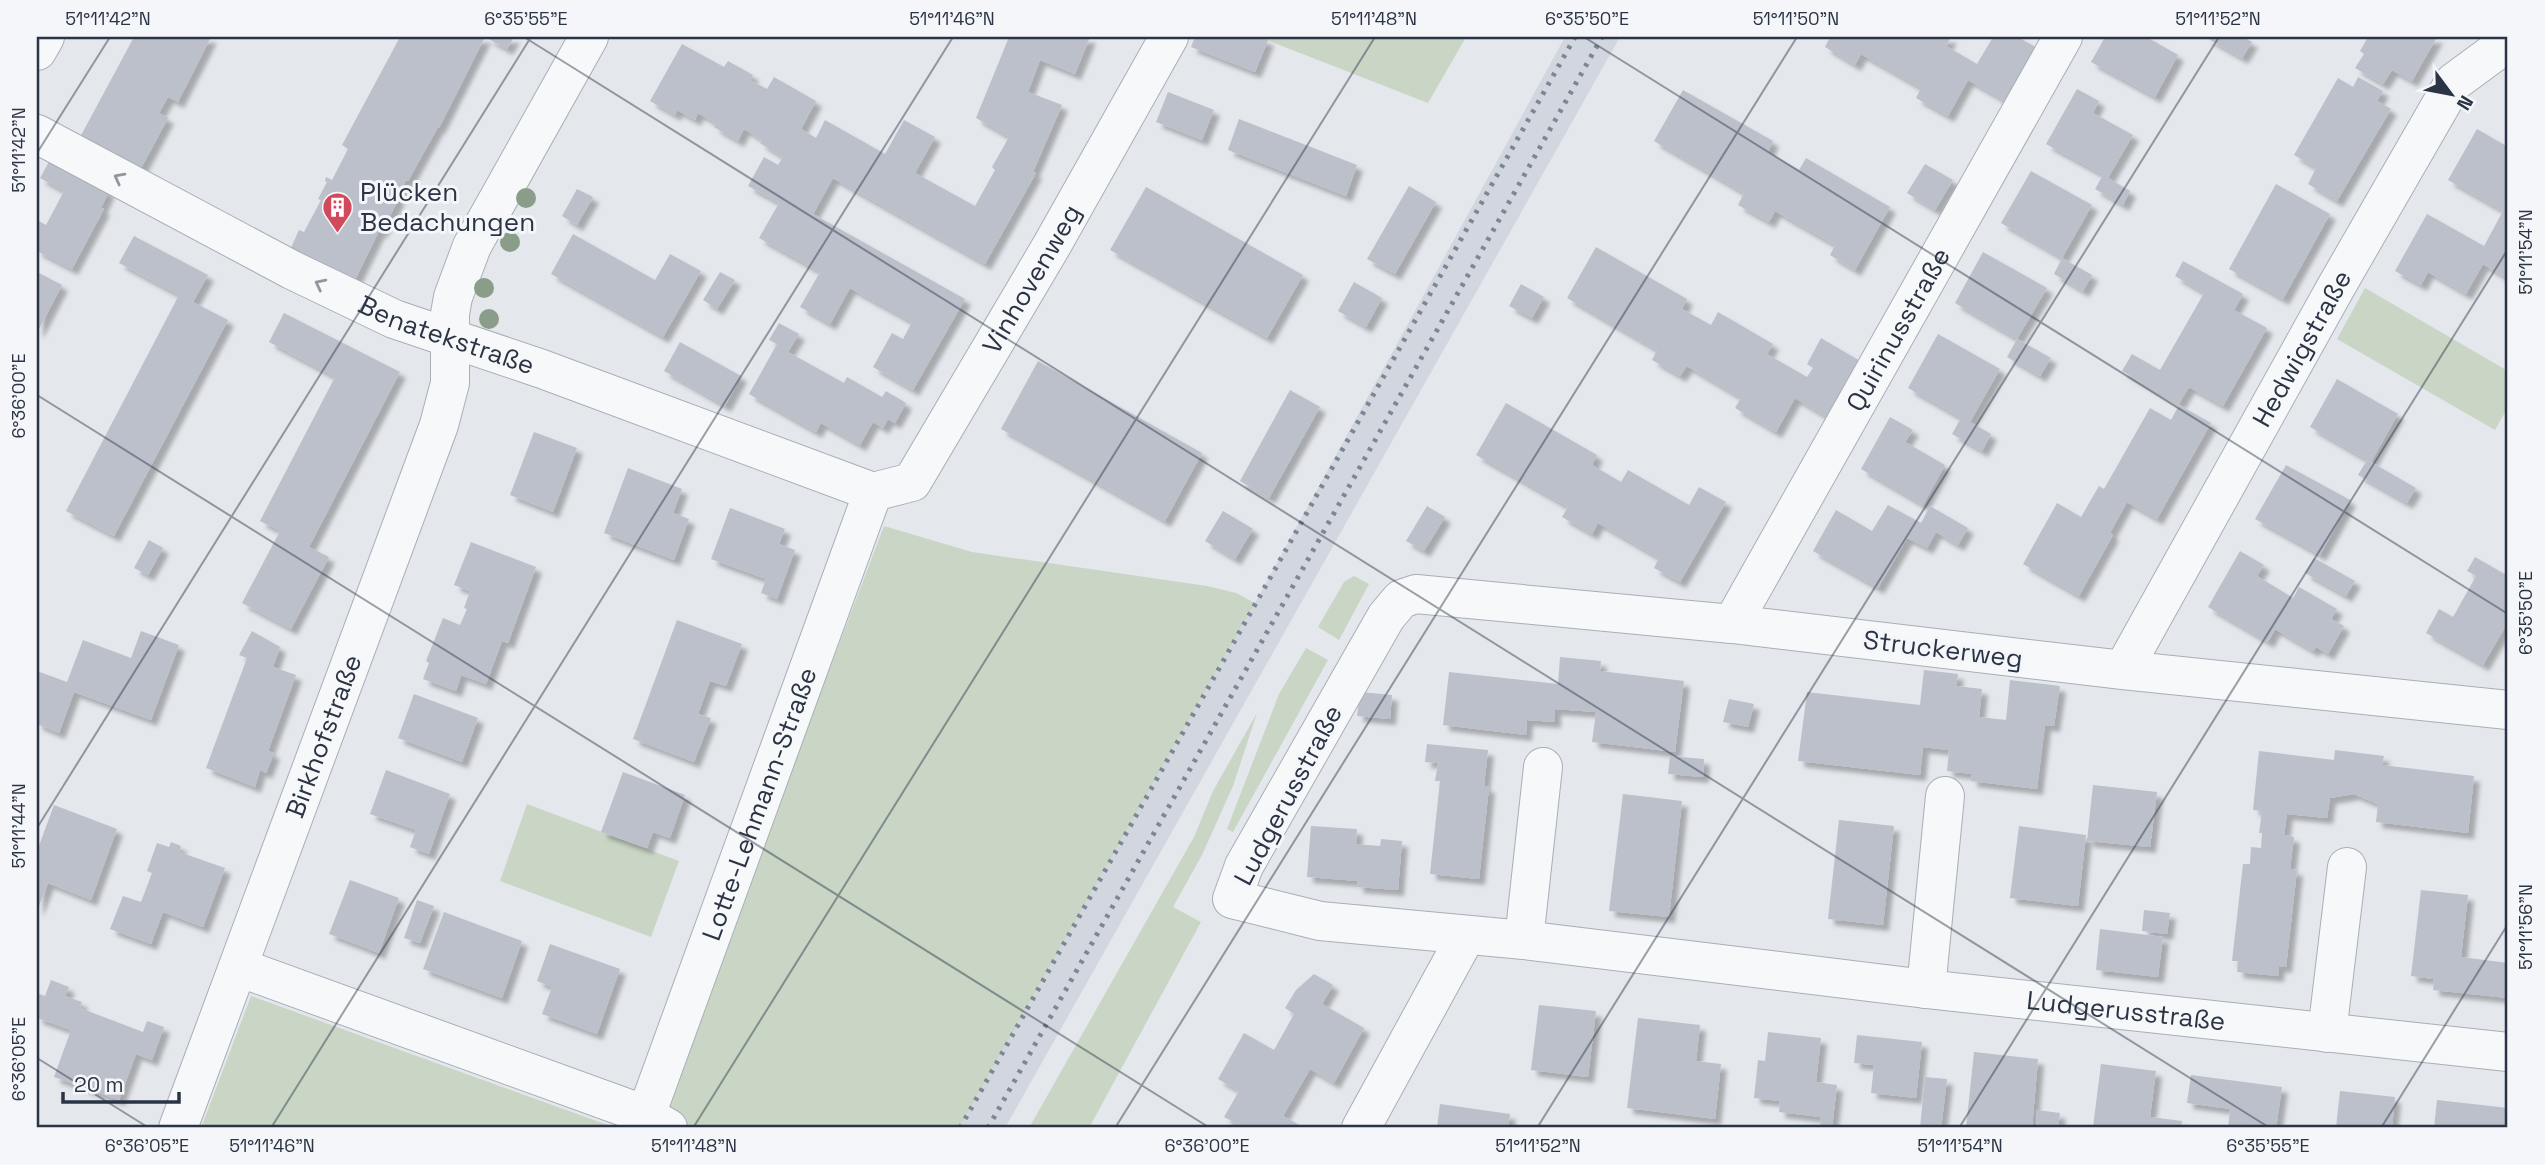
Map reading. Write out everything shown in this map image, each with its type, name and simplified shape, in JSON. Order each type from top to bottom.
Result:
[{"type":"street","points":[[37,51],[44,37]]},
{"type":"street","name":"Birkhofstraße","points":[[178,1128],[439,425],[450,383],[453,297],[472,246],[589,37]]},
{"type":"street","name":"Vinhovenweg","points":[[873,492],[912,482],[1052,245],[1169,37]]},
{"type":"street","name":"Quirinusstraße","points":[[1732,624],[2063,37]]},
{"type":"street","name":"Hedwigstraße","points":[[2123,670],[2336,287],[2454,82],[2503,46]]},
{"type":"street","name":"Benatekstraße","points":[[37,134],[358,303],[394,319],[542,369],[873,492]]},
{"type":"street","name":"Lotte-Lehmann-Straße","points":[[238,967],[657,1121],[873,492]]},
{"type":"street","name":"Struckerweg","points":[[1386,617],[1401,599],[1416,594],[1732,624],[2123,670],[2508,710]]},
{"type":"street","name":"Ludgerusstraße","points":[[1386,617],[1244,866],[1232,899],[1320,921],[1524,940],[1926,989],[2508,1052]]},
{"type":"street","points":[[1524,940],[1543,767]]},
{"type":"street","points":[[1926,989],[1945,796]]},
{"type":"street","points":[[2327,1033],[2347,867]]},
{"type":"street","points":[[1360,1128],[1466,936]]},
{"type":"shaded area","points":[[1565,37],[1620,37],[1005,1128],[959,1128],[1255,603]]},
{"type":"green space","points":[[1259,37],[1466,37],[1428,103]]},
{"type":"green space","points":[[2365,288],[2508,371],[2508,407],[2495,430],[2337,339]]},
{"type":"green space","points":[[884,526],[972,552],[1207,586],[1236,593],[1255,603],[959,1128],[655,1128]]},
{"type":"green space","points":[[1354,576],[1369,584],[1339,640],[1318,627],[1344,582]]},
{"type":"green space","points":[[1306,648],[1328,660],[1233,832],[1227,829],[1279,694]]},
{"type":"green space","points":[[1257,713],[1233,786],[1202,855],[1173,907],[1201,922],[1089,1128],[1029,1128],[1194,837],[1213,791]]},
{"type":"green space","points":[[527,804],[679,861],[651,937],[500,881]]},
{"type":"green space","points":[[251,996],[616,1128],[201,1128]]},
{"type":"building","points":[[134,37],[211,37],[178,102],[168,97],[159,113],[168,118],[139,172],[79,139]]},
{"type":"building","points":[[400,37],[485,37],[439,128],[408,181],[406,180],[353,284],[290,250],[299,230],[304,232],[321,200],[318,199],[327,182],[326,177],[332,180],[348,149],[342,145]]},
{"type":"building","points":[[485,37],[514,37],[507,49]]},
{"type":"building","points":[[1009,37],[1090,37],[1075,74],[1040,60],[1028,92],[1062,105],[1033,172],[1036,173],[985,264],[833,178],[813,214],[965,299],[913,390],[873,367],[892,333],[903,339],[912,322],[850,288],[830,324],[800,307],[820,272],[759,238],[779,203],[748,186],[764,157],[778,165],[783,157],[744,129],[738,141],[714,127],[716,123],[698,113],[695,120],[677,110],[675,115],[650,101],[682,44],[724,67],[728,61],[753,75],[750,80],[767,89],[774,77],[816,101],[801,129],[816,138],[825,120],[885,154],[904,120],[935,137],[915,173],[975,206],[1009,137],[976,118]]},
{"type":"building","points":[[1195,37],[1259,37],[1268,40],[1255,72],[1191,47]]},
{"type":"building","points":[[1830,37],[1951,37],[1946,46],[1977,64],[1993,37],[2018,37],[2037,48],[2007,102],[1968,80],[1948,116],[1916,98],[1921,88],[1861,54],[1855,65],[1825,47]]},
{"type":"building","points":[[2105,37],[2151,37],[2150,39],[2178,55],[2155,97],[2091,62]]},
{"type":"building","points":[[2205,37],[2243,37],[2252,42],[2242,58]]},
{"type":"building","points":[[2368,37],[2437,37],[2412,81],[2392,70],[2383,84],[2355,68],[2364,54],[2360,51]]},
{"type":"building","points":[[2358,77],[2383,91],[2377,101],[2391,109],[2337,201],[2308,184],[2316,168],[2294,155],[2338,78],[2353,87]]},
{"type":"building","points":[[2077,89],[2099,101],[2093,113],[2133,135],[2108,178],[2130,191],[2123,205],[2095,189],[2103,175],[2046,144]]},
{"type":"building","points":[[1683,90],[1773,141],[1768,152],[1799,170],[1806,158],[1890,207],[1855,270],[1830,255],[1835,245],[1775,211],[1769,222],[1738,205],[1744,193],[1654,141]]},
{"type":"building","points":[[1168,92],[1214,110],[1202,140],[1156,122]]},
{"type":"building","points":[[1239,119],[1357,165],[1346,196],[1228,150]]},
{"type":"building","points":[[2477,129],[2508,147],[2508,279],[2483,264],[2466,294],[2428,272],[2421,285],[2395,271],[2427,214],[2484,246],[2503,211],[2448,180]]},
{"type":"building","points":[[50,160],[109,191],[101,208],[104,209],[72,269],[37,251],[37,220],[46,225],[64,191],[40,178]]},
{"type":"building","points":[[1925,164],[1953,180],[1935,210],[1907,193]]},
{"type":"building","points":[[2031,171],[2092,205],[2062,258],[2001,223]]},
{"type":"building","points":[[2276,184],[2330,214],[2283,299],[2229,269]]},
{"type":"building","points":[[1409,186],[1436,202],[1395,274],[1367,259]]},
{"type":"building","points":[[1146,187],[1303,275],[1267,338],[1110,250]]},
{"type":"building","points":[[577,189],[593,197],[577,225],[562,216]]},
{"type":"building","points":[[573,234],[655,280],[670,254],[701,271],[663,337],[551,274]]},
{"type":"building","points":[[134,236],[208,275],[193,302],[228,320],[114,536],[66,511],[179,295],[119,263]]},
{"type":"building","points":[[1596,247],[1687,299],[1682,309],[1711,325],[1718,312],[1773,344],[1767,354],[1807,377],[1813,368],[1807,364],[1821,338],[1860,361],[1827,417],[1795,398],[1776,432],[1735,408],[1741,398],[1687,366],[1680,376],[1652,360],[1657,350],[1567,298]]},
{"type":"building","points":[[1983,252],[2047,288],[2017,339],[1955,303]]},
{"type":"building","points":[[2062,258],[2092,275],[2083,291],[2054,274]]},
{"type":"building","points":[[2183,261],[2243,294],[2234,310],[2267,328],[2223,406],[2189,387],[2179,404],[2122,371],[2132,354],[2160,370],[2204,293],[2175,276]]},
{"type":"building","points":[[37,272],[62,285],[37,333]]},
{"type":"building","points":[[720,272],[735,280],[717,309],[703,300]]},
{"type":"building","points":[[1354,282],[1382,298],[1366,327],[1338,311]]},
{"type":"building","points":[[1521,284],[1544,297],[1532,318],[1509,306]]},
{"type":"building","points":[[284,313],[400,372],[309,547],[329,557],[291,629],[242,603],[280,531],[260,521],[335,377],[269,342]]},
{"type":"building","points":[[779,323],[799,334],[788,352],[844,383],[847,377],[882,397],[886,391],[906,403],[895,423],[888,419],[883,428],[873,422],[860,445],[821,423],[816,432],[749,394],[777,344],[769,340]]},
{"type":"building","points":[[1938,334],[2000,369],[1970,422],[1991,434],[1982,451],[1952,434],[1961,418],[1908,388]]},
{"type":"building","points":[[2017,339],[2051,358],[2040,376],[2007,357]]},
{"type":"building","points":[[680,342],[741,376],[725,406],[664,371]]},
{"type":"building","points":[[1038,361],[1202,453],[1165,521],[1001,429]]},
{"type":"building","points":[[2337,379],[2398,414],[2371,462],[2416,488],[2407,503],[2358,475],[2367,460],[2310,427]]},
{"type":"building","points":[[1290,390],[1320,407],[1269,498],[1240,481]]},
{"type":"building","points":[[1506,403],[1597,455],[1592,465],[1621,482],[1628,470],[1689,505],[1699,487],[1726,502],[1680,582],[1654,568],[1659,558],[1598,523],[1592,534],[1562,517],[1568,507],[1476,455]]},
{"type":"building","points":[[2179,405],[2211,423],[2157,519],[2127,502],[2110,533],[2113,535],[2079,596],[2023,564],[2057,503],[2081,517],[2099,486],[2104,489],[2150,408],[2171,420]]},
{"type":"building","points":[[1890,417],[1913,430],[1905,442],[1945,465],[1923,505],[1861,469]]},
{"type":"building","points":[[534,432],[577,448],[553,512],[510,495]]},
{"type":"building","points":[[2286,465],[2350,500],[2320,555],[2255,519]]},
{"type":"building","points":[[628,468],[682,489],[673,513],[689,519],[674,560],[604,533]]},
{"type":"building","points":[[1888,505],[1921,523],[1930,506],[1968,528],[1958,545],[1936,532],[1927,548],[1907,538],[1878,588],[1813,551],[1836,510],[1872,531]]},
{"type":"building","points":[[1427,506],[1445,517],[1424,551],[1406,541]]},
{"type":"building","points":[[730,508],[785,529],[779,544],[795,550],[777,599],[761,593],[766,579],[711,559]]},
{"type":"building","points":[[1223,511],[1253,529],[1235,559],[1205,541]]},
{"type":"building","points":[[149,540],[163,548],[148,575],[134,568]]},
{"type":"building","points":[[471,542],[536,567],[508,643],[502,641],[486,684],[461,675],[456,691],[423,679],[429,663],[426,661],[443,618],[460,625],[467,609],[464,608],[470,591],[454,585]]},
{"type":"building","points":[[2240,551],[2264,565],[2257,576],[2293,598],[2299,587],[2337,609],[2331,619],[2344,626],[2328,654],[2316,647],[2313,651],[2275,629],[2268,642],[2208,607]]},
{"type":"building","points":[[2475,557],[2508,576],[2508,622],[2483,665],[2426,633],[2439,609],[2453,617],[2476,576],[2467,571]]},
{"type":"building","points":[[2314,558],[2355,581],[2346,596],[2305,573]]},
{"type":"building","points":[[677,620],[742,644],[726,686],[710,681],[698,714],[711,718],[694,762],[633,739]]},
{"type":"building","points":[[141,631],[179,645],[151,720],[74,692],[59,733],[37,724],[37,671],[67,682],[83,640],[131,658]]},
{"type":"building","points":[[252,631],[280,647],[273,667],[296,675],[268,751],[274,753],[266,773],[260,770],[255,787],[206,768],[247,658],[239,655]]},
{"type":"building","points":[[1560,657],[1601,661],[1600,671],[1684,681],[1675,752],[1592,742],[1596,712],[1555,709],[1555,722],[1527,720],[1526,735],[1443,725],[1449,672],[1558,684]]},
{"type":"building","points":[[1924,670],[1958,674],[1956,686],[1982,689],[1979,717],[2006,720],[2010,680],[2060,686],[2054,726],[2045,725],[2037,789],[1971,781],[1972,774],[1947,771],[1949,750],[1923,747],[1920,775],[1798,761],[1807,692],[1920,705]]},
{"type":"building","points":[[1360,692],[1392,695],[1390,719],[1357,716]]},
{"type":"building","points":[[414,694],[478,718],[462,762],[398,738]]},
{"type":"building","points":[[1729,699],[1754,704],[1748,727],[1723,722]]},
{"type":"building","points":[[1427,744],[1488,750],[1484,786],[1489,787],[1479,879],[1430,874],[1440,781],[1435,781],[1438,763],[1425,762]]},
{"type":"building","points":[[2335,750],[2384,756],[2382,765],[2474,776],[2468,833],[2376,822],[2378,804],[2354,794],[2330,798],[2327,818],[2287,814],[2284,835],[2294,837],[2290,869],[2297,870],[2286,967],[2279,966],[2278,976],[2237,972],[2238,961],[2232,961],[2243,864],[2250,864],[2251,847],[2261,848],[2262,833],[2259,833],[2262,811],[2253,810],[2259,751],[2334,760]]},
{"type":"building","points":[[1670,756],[1704,759],[1703,777],[1668,774]]},
{"type":"building","points":[[386,770],[450,794],[429,854],[410,847],[416,830],[370,814]]},
{"type":"building","points":[[623,772],[685,795],[670,838],[653,832],[647,848],[601,832]]},
{"type":"building","points":[[2093,785],[2157,792],[2150,847],[2087,841]]},
{"type":"building","points":[[1623,794],[1682,801],[1669,917],[1609,911]]},
{"type":"building","points":[[54,805],[117,829],[91,900],[48,883],[37,911],[37,851]]},
{"type":"building","points":[[1839,820],[1894,826],[1883,925],[1828,919]]},
{"type":"building","points":[[1311,826],[1357,829],[1356,844],[1380,846],[1381,839],[1402,841],[1398,890],[1357,887],[1358,881],[1307,877]]},
{"type":"building","points":[[2019,826],[2086,835],[2078,906],[2010,898]]},
{"type":"building","points":[[171,842],[181,846],[179,852],[225,868],[203,927],[163,912],[151,944],[110,929],[123,896],[141,902],[152,873],[147,871],[157,843],[169,847]]},
{"type":"building","points":[[350,880],[399,898],[379,953],[329,934]]},
{"type":"building","points":[[2421,890],[2468,895],[2461,957],[2508,963],[2508,998],[2433,990],[2434,979],[2411,976]]},
{"type":"building","points":[[417,900],[434,906],[420,943],[404,938]]},
{"type":"building","points":[[2144,910],[2170,913],[2167,934],[2142,931]]},
{"type":"building","points":[[444,912],[522,941],[502,998],[423,969]]},
{"type":"building","points":[[2100,929],[2163,937],[2158,977],[2096,970]]},
{"type":"building","points":[[550,944],[620,969],[597,1034],[542,1014],[552,987],[537,981]]},
{"type":"building","points":[[1314,974],[1333,985],[1322,1004],[1364,1028],[1334,1083],[1310,1069],[1283,1116],[1305,1128],[1245,1128],[1224,1117],[1239,1091],[1218,1079],[1244,1033],[1274,1050],[1294,1014],[1285,1008],[1296,990]]},
{"type":"building","points":[[51,980],[69,987],[65,996],[82,1002],[80,1008],[143,1032],[147,1021],[164,1027],[152,1060],[136,1054],[119,1100],[54,1077],[71,1030],[37,1018],[37,993],[45,996]]},
{"type":"building","points":[[1539,1005],[1596,1011],[1588,1077],[1531,1070]]},
{"type":"building","points":[[1638,1018],[1700,1025],[1696,1061],[1721,1064],[1715,1119],[1627,1108]]},
{"type":"building","points":[[1768,1032],[1821,1038],[1816,1082],[1837,1085],[1832,1128],[1820,1128],[1821,1117],[1779,1112],[1780,1101],[1754,1098],[1758,1060],[1765,1061]]},
{"type":"building","points":[[1857,1035],[1922,1042],[1916,1098],[1871,1093],[1874,1065],[1854,1063]]},
{"type":"building","points":[[1974,1052],[2038,1059],[2032,1128],[1966,1128]]},
{"type":"building","points":[[2101,1064],[2156,1071],[2150,1117],[2182,1121],[2181,1128],[2093,1127]]},
{"type":"building","points":[[2191,1075],[2282,1087],[2276,1128],[2228,1128],[2230,1109],[2187,1103]]},
{"type":"building","points":[[1925,1077],[1947,1079],[1941,1128],[1920,1128]]},
{"type":"building","points":[[2340,1091],[2395,1097],[2392,1128],[2336,1128]]},
{"type":"building","points":[[2437,1100],[2508,1108],[2508,1128],[2434,1128]]},
{"type":"building","points":[[1440,1104],[1510,1114],[1508,1128],[1437,1128]]},
{"type":"building","points":[[2037,1110],[2060,1113],[2058,1128],[2036,1128]]},
{"type":"railway","points":[[960,1128],[1575,37]]},
{"type":"railway","points":[[988,1128],[1602,37]]},
{"type":"place","name":"Plücken Bedachungen","points":[[337,234]]}]
